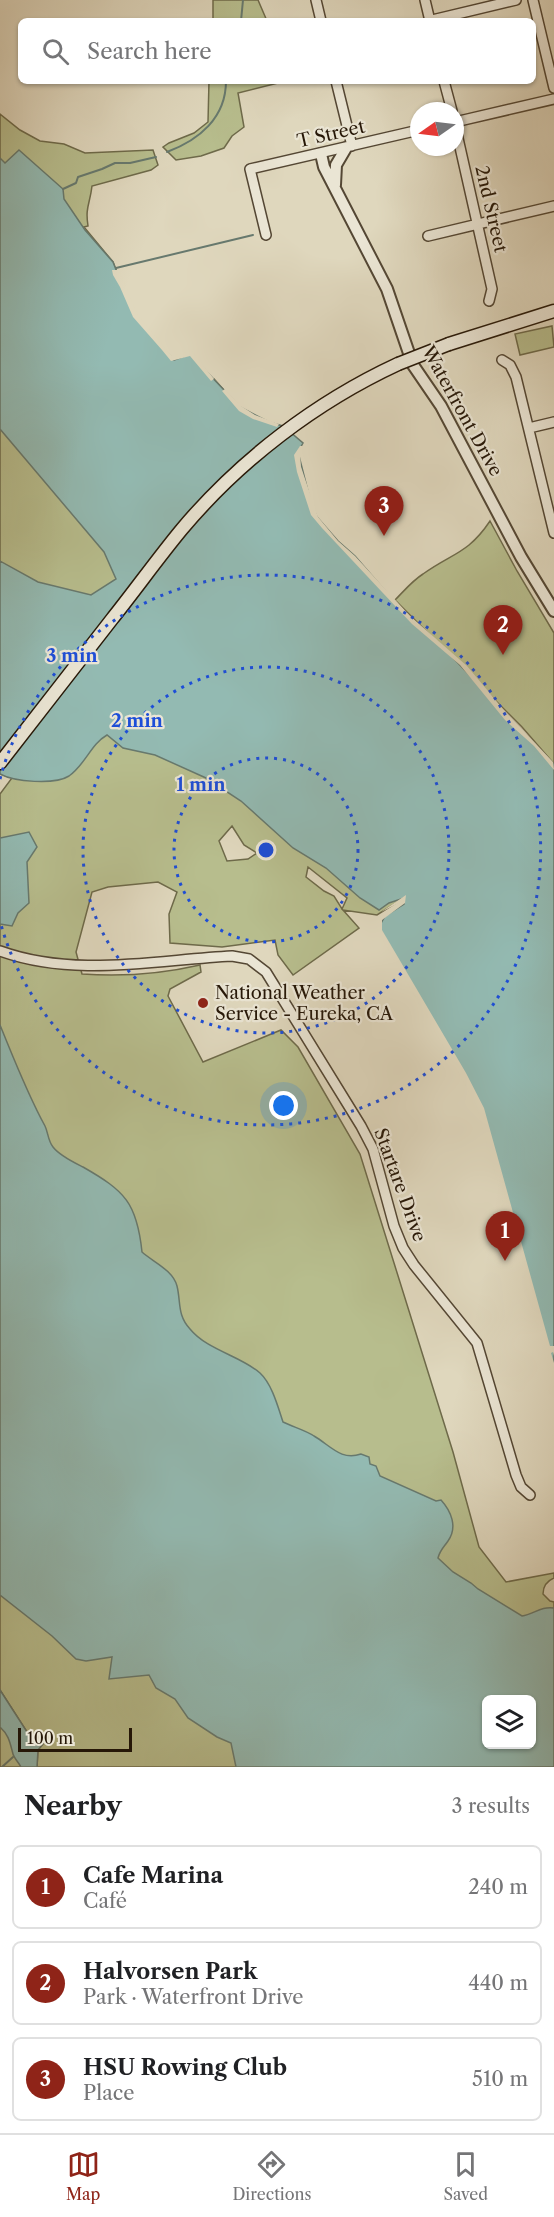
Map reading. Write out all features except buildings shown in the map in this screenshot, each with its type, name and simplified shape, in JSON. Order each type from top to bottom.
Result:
[{"type":"main road","points":[[0,763],[182,529],[234,475],[284,433],[333,399],[383,371],[449,344],[554,311]]},
{"type":"main road","points":[[496,329],[554,319]]},
{"type":"street","points":[[316,0],[320,18]]},
{"type":"street","points":[[425,0],[428,18]]},
{"type":"street","points":[[441,18],[516,0]]},
{"type":"street","points":[[533,0],[554,88]]},
{"type":"street","points":[[336,189],[336,165],[349,147],[337,84]]},
{"type":"street","points":[[445,84],[450,102]]},
{"type":"street","points":[[464,121],[554,99]]},
{"type":"street","name":"T Street","points":[[266,235],[250,170],[410,132]]},
{"type":"street","name":"Waterfront Drive","points":[[321,154],[324,167],[390,297],[413,365],[441,406],[521,557],[554,611]]},
{"type":"street","name":"2nd Street","points":[[463,156],[492,290],[489,301]]},
{"type":"street","points":[[428,236],[554,206]]},
{"type":"street","points":[[502,360],[514,372],[530,428],[554,532]]},
{"type":"street","points":[[530,428],[554,422]]},
{"type":"street","name":"Startare Drive","points":[[0,951],[39,962],[87,965],[132,965],[232,956],[249,959],[266,972],[335,1081],[369,1141],[394,1226],[404,1248],[414,1265],[477,1343],[516,1475],[521,1487],[530,1495]]},
{"type":"green space","points":[[213,0],[258,0],[266,18],[213,18]]},
{"type":"green space","points":[[209,84],[274,84],[238,93],[244,127],[232,136],[224,148],[201,156],[176,160],[163,147],[194,133],[208,122]]},
{"type":"green space","points":[[0,114],[20,130],[40,141],[64,144],[85,153],[153,150],[158,165],[151,170],[92,186],[87,210],[88,226],[84,227],[113,262],[116,270],[112,270],[113,275],[133,317],[171,361],[189,356],[211,381],[214,379],[242,412],[284,433],[259,453],[158,356],[64,231],[7,169],[0,167]]},
{"type":"green space","points":[[552,326],[554,347],[520,355],[515,334]]},
{"type":"green space","points":[[0,401],[153,597],[0,630]]},
{"type":"green space","points":[[490,521],[554,633],[554,764],[522,727],[395,600],[419,577],[467,547]]},
{"type":"green space","points":[[109,708],[404,898],[377,915],[343,910],[359,928],[293,975],[278,955],[275,940],[222,947],[170,943],[169,914],[177,892],[158,882],[108,887],[92,892],[76,952],[82,974],[141,974],[200,965],[201,972],[170,989],[168,996],[203,1062],[281,1030],[298,1047],[360,1154],[453,1452],[479,1547],[506,1582],[554,1573],[554,1578],[546,1584],[543,1594],[554,1602],[554,1659],[0,1238],[0,794],[12,778],[0,774]],"holes":[[[232,826],[244,845],[257,853],[248,859],[227,861],[219,841]],[[308,867],[347,898],[342,909],[334,896],[306,877]]]},
{"type":"green space","points":[[0,1580],[150,1654],[272,1767],[37,1767],[38,1750],[43,1744],[27,1732],[0,1690]]},
{"type":"green space","points":[[0,1702],[32,1767],[0,1767]]},
{"type":"water","points":[[19,150],[63,189],[64,199],[85,230],[113,262],[134,316],[174,360],[190,354],[240,407],[269,422],[283,426],[303,443],[298,452],[311,503],[317,517],[355,556],[413,623],[438,642],[554,764],[554,1376],[479,1103],[379,927],[385,916],[404,904],[404,898],[389,903],[379,910],[360,898],[326,868],[293,848],[241,801],[206,778],[155,755],[123,748],[107,735],[101,739],[75,771],[63,779],[34,781],[15,779],[0,774],[0,561],[38,582],[91,595],[116,579],[104,552],[0,429],[0,158],[5,163]]},
{"type":"water","points":[[29,832],[37,847],[27,862],[29,903],[18,913],[12,926],[0,924],[0,838]]},
{"type":"water","points":[[0,1025],[45,1126],[51,1145],[63,1156],[109,1184],[126,1200],[137,1221],[142,1252],[175,1280],[181,1313],[190,1329],[205,1342],[260,1373],[271,1389],[283,1422],[310,1434],[342,1454],[354,1456],[361,1454],[369,1457],[370,1464],[376,1466],[380,1476],[436,1501],[441,1500],[452,1519],[453,1530],[438,1558],[453,1572],[522,1616],[545,1608],[554,1608],[554,1767],[236,1767],[231,1743],[217,1737],[188,1718],[175,1699],[156,1688],[149,1675],[109,1679],[112,1657],[86,1661],[76,1659],[52,1636],[0,1595]]},
{"type":"water","points":[[0,1690],[27,1732],[43,1744],[38,1750],[37,1767],[21,1767],[14,1756],[7,1736],[0,1727]]},
{"type":"pier","points":[[112,270],[119,270],[137,314],[172,356],[192,351],[214,379],[211,381],[190,356],[171,361],[133,317]]},
{"type":"pier","points":[[225,389],[241,406],[255,415],[279,424],[277,427],[253,419],[239,411],[222,391]]},
{"type":"pier","points":[[300,446],[303,446],[300,454],[301,467],[318,517],[410,616],[467,666],[503,709],[553,762],[554,770],[534,746],[505,720],[460,665],[412,624],[311,515],[294,455]]},
{"type":"pier","points":[[406,895],[405,903],[382,920],[382,930],[484,1108],[550,1346],[554,1346],[554,1356],[553,1352],[551,1353],[554,1363],[554,1379],[551,1377],[476,1104],[376,928],[382,914],[401,902],[381,912]]},
{"type":"waterway","points":[[241,18],[243,0]]},
{"type":"waterway","points":[[167,152],[200,134],[216,117],[225,94],[226,84]]},
{"type":"waterway","points":[[63,189],[76,183],[78,177],[115,163],[130,163],[156,157]]},
{"type":"waterway","points":[[116,268],[253,235]]},
{"type":"waterway","points":[[2,1767],[13,1757]]},
{"type":"place","name":"HSU Rowing Club","points":[[384,536]]},
{"type":"place","name":"Halvorsen Park","points":[[503,655]]},
{"type":"place","name":"National Weather Service - Eureka, CA","points":[[203,1003]]},
{"type":"place","name":"Cafe Marina","points":[[505,1261]]}]
